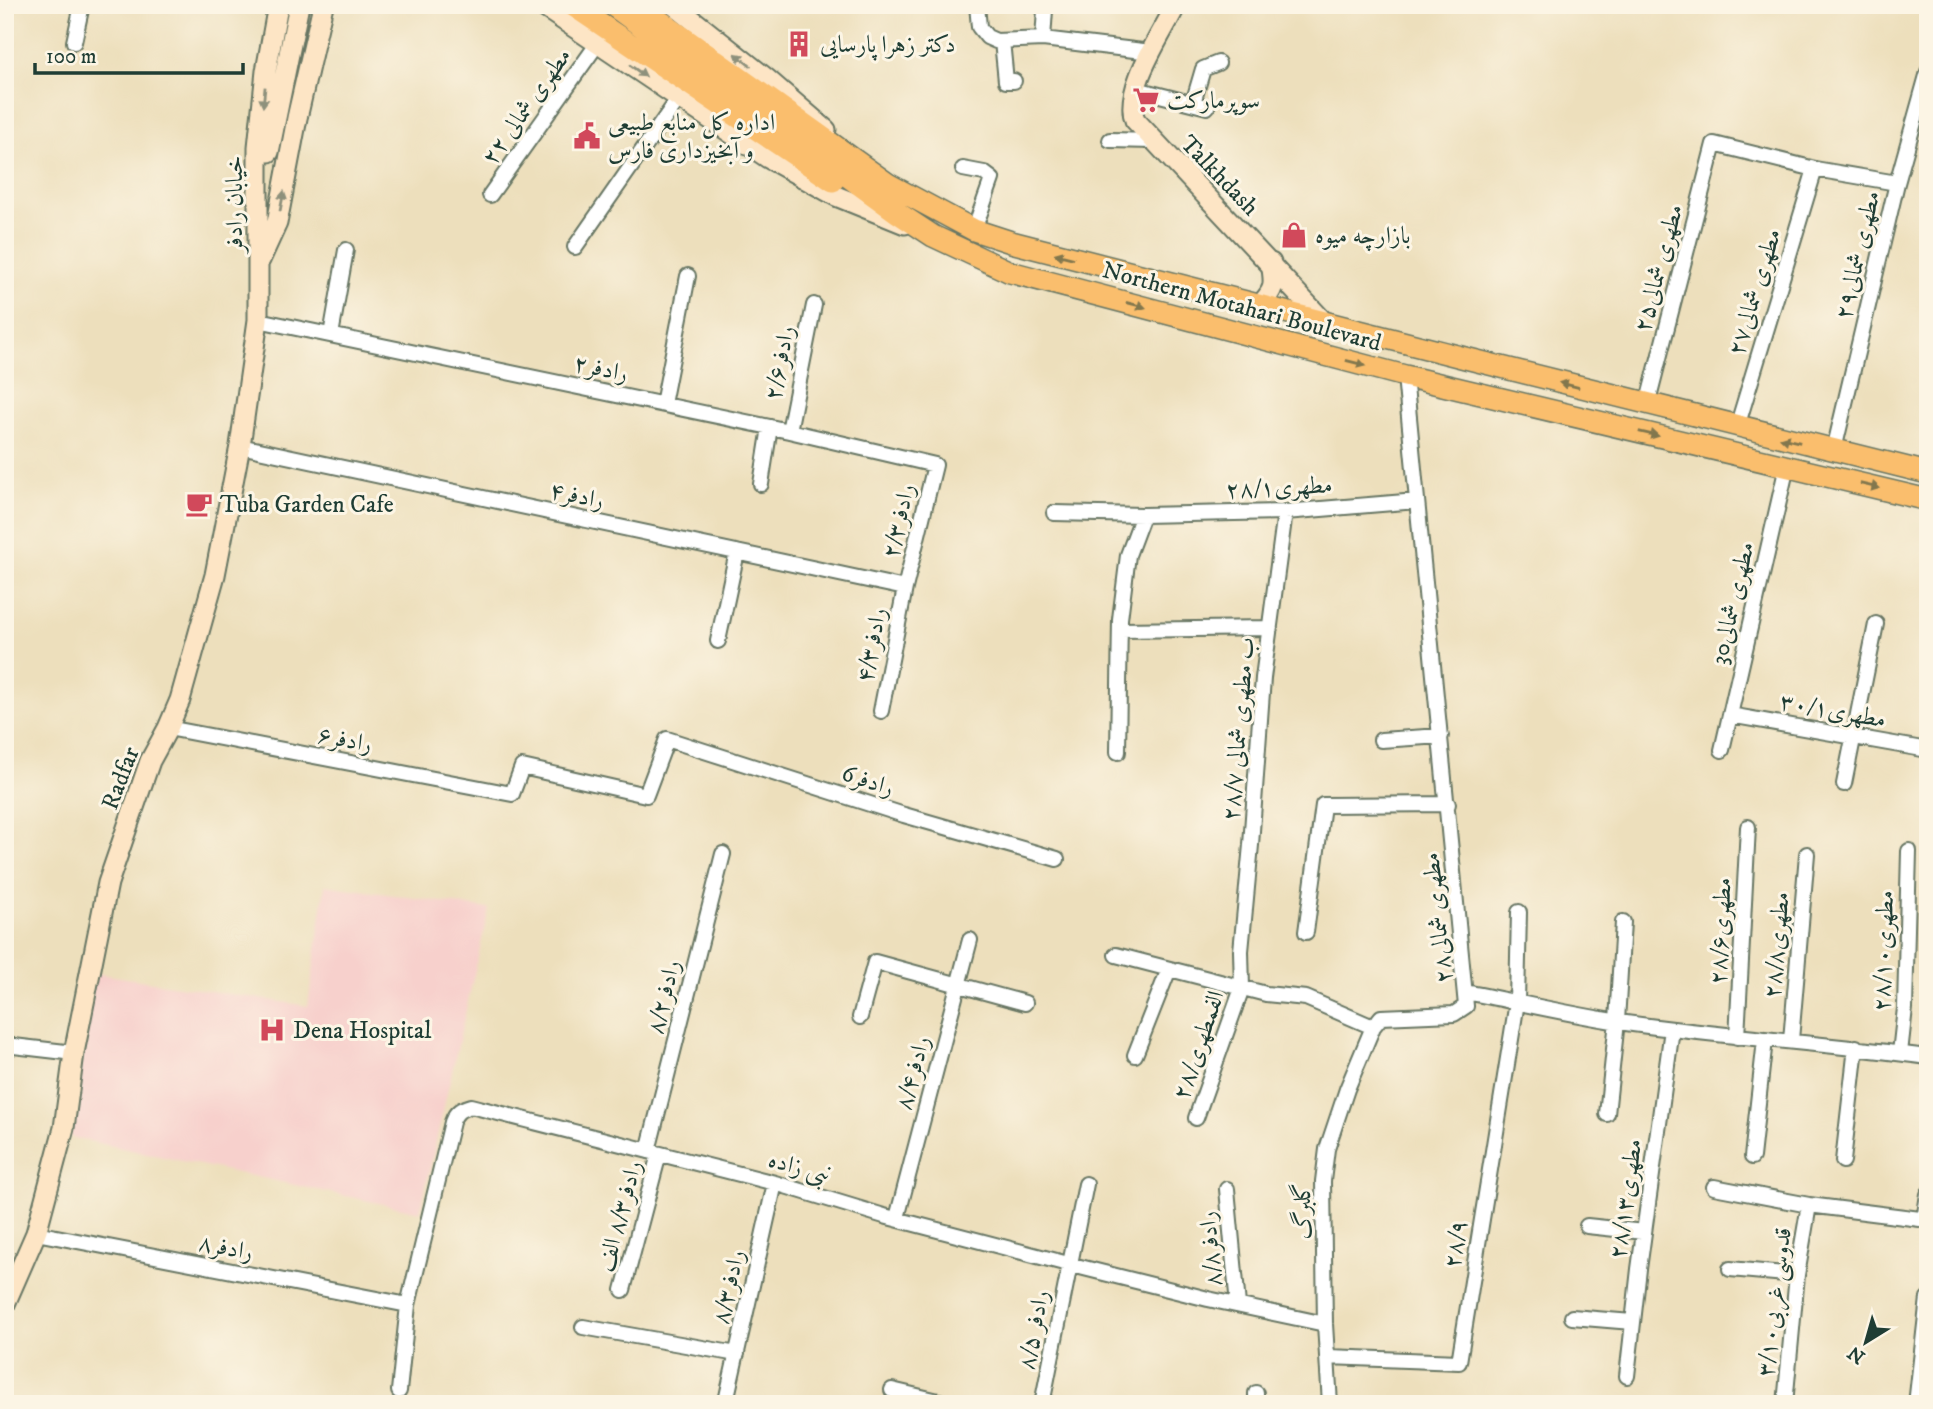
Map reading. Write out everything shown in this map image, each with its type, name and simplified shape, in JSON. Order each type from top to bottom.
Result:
[{"type":"main road","points":[[572,5],[824,176],[933,236]]},
{"type":"main road","name":"Northern Motahari Boulevard","points":[[612,5],[898,213],[933,236],[1010,272],[1405,376],[1928,500]]},
{"type":"main road","name":"Northern Motahari Boulevard","points":[[638,5],[888,184],[974,230],[1737,428],[1928,473]]},
{"type":"street","points":[[74,42],[82,5]]},
{"type":"street","name":"خیابان رادفر","points":[[258,265],[258,147],[266,71],[278,5]]},
{"type":"street","points":[[258,265],[269,151],[299,5]]},
{"type":"street","name":"خیابان رادفر","points":[[258,265],[277,223],[297,118],[323,5]]},
{"type":"street","points":[[541,5],[678,99],[804,180],[933,236]]},
{"type":"street","points":[[674,5],[768,79],[888,184]]},
{"type":"street","name":"Talkhdash","points":[[1176,5],[1151,52],[1136,89],[1133,114],[1139,126],[1325,323]]},
{"type":"street","points":[[981,7],[979,27],[987,37],[1002,41],[1043,39],[1151,52]]},
{"type":"street","points":[[1043,39],[1045,10]]},
{"type":"street","points":[[1002,41],[1006,81],[1014,81]]},
{"type":"street","name":"مطهرى شمالى ۲۲","points":[[490,195],[598,43]]},
{"type":"street","points":[[1136,89],[1200,105],[1203,69],[1218,63]]},
{"type":"street","name":"مطهرى شمالى۲۹","points":[[1835,450],[1897,183],[1928,72]]},
{"type":"street","points":[[575,247],[678,99]]},
{"type":"street","points":[[1111,140],[1153,141]]},
{"type":"street","name":"مطهرى شمالى۲۵","points":[[1647,405],[1714,144],[1815,169]]},
{"type":"street","points":[[963,169],[984,173],[992,179],[974,230]]},
{"type":"street","points":[[1815,169],[1897,183]]},
{"type":"street","name":"مطهرى شمالى۲۷","points":[[1737,428],[1815,169]]},
{"type":"street","points":[[331,335],[346,250]]},
{"type":"street","points":[[1259,306],[1271,294],[1274,281],[1271,263]]},
{"type":"street","name":"Radfar","points":[[5,1304],[36,1233],[64,1128],[74,1053],[108,883],[150,761],[169,728],[180,700],[215,576],[240,446],[258,320],[258,265]]},
{"type":"street","points":[[663,404],[688,276]]},
{"type":"street","name":"رادفر۲/۶","points":[[789,431],[814,305]]},
{"type":"street","name":"رادفر۲","points":[[258,320],[789,431],[934,465]]},
{"type":"street","name":"مطهرى شمالى۲۸","points":[[1405,376],[1466,992],[1672,1029],[1856,1047],[1928,1057]]},
{"type":"street","points":[[761,484],[770,427]]},
{"type":"street","name":"رادفر۴","points":[[240,446],[905,588]]},
{"type":"street","name":"رادفر۲/۳","points":[[905,588],[934,465]]},
{"type":"street","name":"مطهرى شمالى30","points":[[1722,750],[1787,466]]},
{"type":"street","name":"مطهری۲۸/۱","points":[[1054,513],[1143,515],[1285,512],[1417,501]]},
{"type":"street","name":"۲۸/۷ ب مطهرى شمالى","points":[[1242,988],[1241,951],[1263,678],[1285,512]]},
{"type":"street","points":[[1118,752],[1120,619],[1128,555],[1143,515]]},
{"type":"street","points":[[718,641],[737,552]]},
{"type":"street","name":"رادفر۴/۳","points":[[881,711],[905,588]]},
{"type":"street","points":[[1844,784],[1876,624]]},
{"type":"street","points":[[1121,630],[1270,628]]},
{"type":"street","name":"مطهری۳۰/۱","points":[[1730,715],[1928,750]]},
{"type":"street","name":"رادفر۶","points":[[169,728],[512,794],[522,767],[646,795],[667,739]]},
{"type":"street","points":[[1381,740],[1441,736]]},
{"type":"street","name":"6رادفر","points":[[667,739],[904,815],[1057,859]]},
{"type":"street","points":[[1306,932],[1323,806],[1448,804]]},
{"type":"street","name":"مطهری۲۸/۶","points":[[1737,1037],[1748,827]]},
{"type":"street","name":"مطهری۲۸/۱۰","points":[[1900,1053],[1906,1008],[1909,850]]},
{"type":"street","name":"رادفر۸/۲","points":[[654,1152],[723,854]]},
{"type":"street","name":"مطهری۲۸/۸","points":[[1791,1040],[1807,854]]},
{"type":"street","points":[[1517,1002],[1519,912]]},
{"type":"street","points":[[1607,1114],[1617,1021],[1623,922]]},
{"type":"street","name":"رادفر۸/۴","points":[[897,1218],[970,940]]},
{"type":"street","points":[[1116,955],[1266,994],[1306,998],[1373,1027],[1381,1017],[1454,1014],[1466,1006],[1466,992]]},
{"type":"street","points":[[860,1017],[875,962],[1026,1003]]},
{"type":"street","points":[[1135,1055],[1169,969]]},
{"type":"street","name":"۲۸/الفمطهری","points":[[1196,1118],[1242,988]]},
{"type":"street","name":"۲۸/۹","points":[[1328,1357],[1459,1362],[1517,1002]]},
{"type":"street","name":"گلبرگ","points":[[1329,1404],[1323,1181],[1327,1149],[1347,1089],[1373,1027]]},
{"type":"street","name":"مطهری۲۸/۱۳","points":[[1627,1376],[1672,1029]]},
{"type":"street","points":[[1752,1157],[1765,1040]]},
{"type":"street","points":[[5,1045],[74,1053]]},
{"type":"street","points":[[1843,1161],[1856,1047]]},
{"type":"street","name":"نبی زاده","points":[[408,1305],[454,1115],[471,1106],[775,1183],[1068,1264],[1325,1324]]},
{"type":"street","name":"رادفر۸/۳ الف","points":[[623,1290],[654,1152]]},
{"type":"street","name":"رادفر۸/۳","points":[[726,1401],[775,1183]]},
{"type":"street","name":"۸/۵ رادفر","points":[[1042,1404],[1086,1184]]},
{"type":"street","points":[[1714,1187],[1809,1205],[1926,1220],[1928,1194]]},
{"type":"street","name":"۸/۸رادفر","points":[[1227,1189],[1238,1305]]},
{"type":"street","name":"قدوسی غربی۳/۱۰","points":[[1785,1404],[1797,1275],[1809,1205]]},
{"type":"street","points":[[1587,1226],[1644,1232]]},
{"type":"street","name":"رادفر۸","points":[[36,1233],[408,1305]]},
{"type":"street","points":[[1730,1269],[1797,1275]]},
{"type":"street","points":[[1916,1404],[1928,1298]]},
{"type":"street","points":[[399,1391],[408,1305]]},
{"type":"street","points":[[1572,1317],[1632,1322]]},
{"type":"street","points":[[583,1327],[737,1353]]},
{"type":"street","points":[[892,1390],[951,1404]]},
{"type":"shaded area","name":"Dena Hospital","points":[[325,885],[489,909],[420,1212],[70,1137],[94,973],[308,1006]]},
{"type":"place","name":"دکتر زهرا پارسایی","points":[[799,44]]},
{"type":"place","name":"سوپرمارکت","points":[[1146,100]]},
{"type":"place","name":"اداره کل منابع طبیعى و آبخیزدارى فارس","points":[[587,136]]},
{"type":"place","name":"بازارچه میوه","points":[[1294,235]]},
{"type":"place","name":"Tuba Garden Cafe","points":[[199,504]]},
{"type":"place","name":"Dena Hospital","points":[[272,1030]]}]
